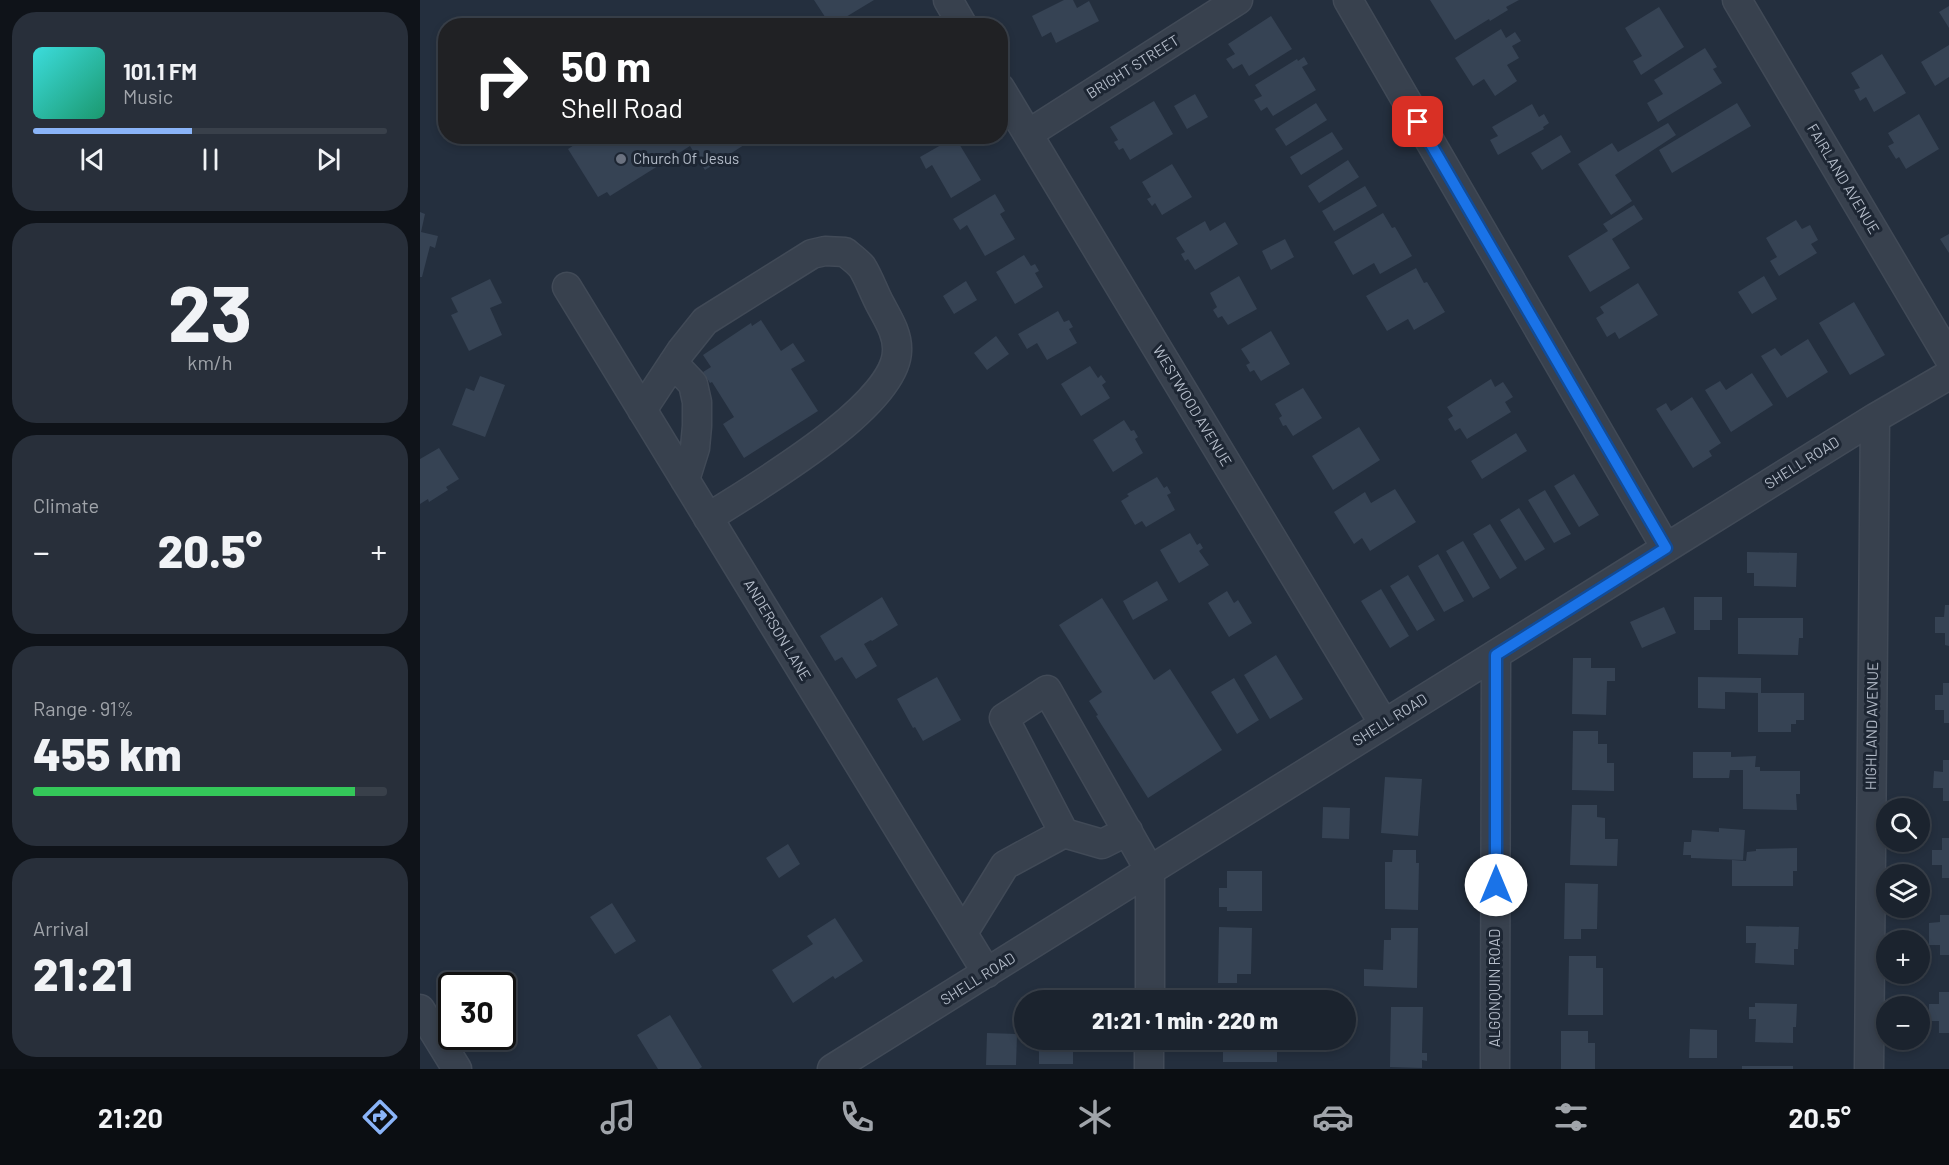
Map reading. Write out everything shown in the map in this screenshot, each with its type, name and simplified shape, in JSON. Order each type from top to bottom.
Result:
[{"type":"street","points":[[948,0],[958,18]]},
{"type":"street","name":"BRIGHT STREET","points":[[1028,134],[1238,0]]},
{"type":"street","points":[[1348,0],[1666,548]]},
{"type":"street","name":"FAIRLAND AVENUE","points":[[1737,0],[1949,358]]},
{"type":"street","name":"WESTWOOD AVENUE","points":[[1008,101],[1384,724]]},
{"type":"street","points":[[642,410],[673,363],[705,321],[812,254],[825,251],[845,252],[861,267],[895,334],[898,353],[891,373],[861,408],[828,438],[708,518]]},
{"type":"street","name":"ANDERSON LANE","points":[[567,287],[987,973]]},
{"type":"street","points":[[673,363],[693,384],[696,402],[695,448],[685,480]]},
{"type":"street","name":"SHELL ROAD","points":[[832,1069],[1875,418],[1949,375]]},
{"type":"street","name":"HIGHLAND AVENUE","points":[[1869,1069],[1875,418]]},
{"type":"street","name":"ALGONQUIN ROAD","points":[[1495,1069],[1496,655]]},
{"type":"street","points":[[1064,833],[1004,718],[1047,690],[1150,871],[1150,990]]},
{"type":"street","points":[[963,933],[1005,865],[1064,833],[1102,844],[1128,831]]},
{"type":"street","points":[[420,1009],[457,1069]]},
{"type":"street","points":[[1149,1050],[1149,1069]]},
{"type":"building","points":[[814,0],[874,0],[844,18],[826,18]]},
{"type":"building","points":[[1064,0],[1073,0],[1077,8],[1089,1],[1099,21],[1056,43],[1051,32],[1042,37],[1032,16]]},
{"type":"building","points":[[1430,0],[1519,0],[1506,7],[1508,10],[1455,40]]},
{"type":"building","points":[[1949,6],[1949,28],[1939,12]]},
{"type":"building","points":[[1659,7],[1684,47],[1641,75],[1633,61],[1642,56],[1625,28]]},
{"type":"building","points":[[1271,16],[1292,49],[1249,76],[1242,64],[1233,69],[1226,59],[1235,54],[1228,44]]},
{"type":"building","points":[[1501,29],[1506,38],[1515,32],[1521,41],[1512,46],[1519,58],[1507,65],[1517,81],[1495,96],[1484,79],[1473,86],[1455,58]]},
{"type":"building","points":[[1949,45],[1949,77],[1935,86],[1921,62]]},
{"type":"building","points":[[1705,48],[1717,67],[1713,69],[1722,83],[1658,122],[1647,103],[1663,94],[1654,80]]},
{"type":"building","points":[[1882,54],[1906,93],[1874,112],[1866,97],[1860,101],[1854,90],[1860,88],[1851,73]]},
{"type":"building","points":[[1304,57],[1308,64],[1302,67],[1316,90],[1273,116],[1267,107],[1261,111],[1254,100],[1262,96],[1255,85]]},
{"type":"building","points":[[1195,94],[1208,117],[1187,129],[1174,106]]},
{"type":"building","points":[[1154,101],[1173,134],[1130,160],[1123,148],[1119,150],[1114,142],[1118,140],[1110,127]]},
{"type":"building","points":[[1316,103],[1327,120],[1286,146],[1275,129]]},
{"type":"building","points":[[1737,103],[1751,126],[1672,173],[1659,150]]},
{"type":"building","points":[[1532,104],[1539,117],[1544,114],[1549,123],[1543,127],[1544,129],[1498,155],[1490,140],[1498,136],[1492,127]]},
{"type":"building","points":[[1919,114],[1939,149],[1906,169],[1899,157],[1896,159],[1888,146],[1894,143],[1888,133]]},
{"type":"building","points":[[1668,123],[1676,135],[1615,175],[1632,201],[1611,215],[1578,164],[1612,143],[1618,152]]},
{"type":"building","points":[[1332,132],[1343,149],[1301,175],[1290,157]]},
{"type":"building","points":[[1561,135],[1571,152],[1542,170],[1531,153]]},
{"type":"building","name":"Church Of Jesus","points":[[576,144],[746,144],[705,170],[690,146],[610,196],[607,192],[598,197],[568,149]]},
{"type":"building","points":[[943,144],[959,144],[981,180],[951,198],[932,165],[926,169],[920,157]]},
{"type":"building","points":[[1348,160],[1359,177],[1319,203],[1308,186]]},
{"type":"building","points":[[1172,164],[1192,197],[1162,215],[1155,203],[1152,206],[1147,199],[1151,197],[1142,182]]},
{"type":"building","points":[[1365,186],[1377,206],[1334,231],[1322,211]]},
{"type":"building","points":[[995,194],[1005,211],[1000,214],[1015,239],[985,256],[967,225],[960,230],[953,219]]},
{"type":"building","points":[[1634,205],[1643,219],[1612,239],[1630,268],[1590,292],[1568,256],[1608,231],[1603,224]]},
{"type":"building","points":[[420,212],[425,214],[421,232],[438,236],[435,248],[430,246],[422,277],[420,277]]},
{"type":"building","points":[[1383,213],[1392,228],[1395,227],[1412,256],[1380,274],[1374,263],[1353,275],[1334,242]]},
{"type":"building","points":[[1796,220],[1802,229],[1810,225],[1818,240],[1811,244],[1817,253],[1779,276],[1770,261],[1777,257],[1766,238]]},
{"type":"building","points":[[1205,221],[1210,231],[1225,222],[1238,244],[1195,270],[1188,259],[1185,261],[1181,254],[1185,252],[1176,238]]},
{"type":"building","points":[[1949,234],[1949,253],[1940,239]]},
{"type":"building","points":[[1285,239],[1294,257],[1271,270],[1262,251]]},
{"type":"building","points":[[1024,255],[1031,266],[1035,264],[1039,271],[1035,273],[1043,287],[1015,304],[996,272]]},
{"type":"building","points":[[1416,268],[1445,312],[1414,330],[1408,319],[1387,331],[1366,296]]},
{"type":"building","points":[[1239,276],[1257,309],[1228,325],[1222,316],[1218,318],[1213,310],[1217,307],[1210,293]]},
{"type":"building","points":[[1764,276],[1777,299],[1752,314],[1738,292]]},
{"type":"building","points":[[490,279],[502,303],[490,308],[502,335],[469,351],[451,315],[458,312],[451,298]]},
{"type":"building","points":[[966,281],[977,300],[954,314],[943,296]]},
{"type":"building","points":[[1638,283],[1658,315],[1619,339],[1615,332],[1607,337],[1596,318],[1604,313],[1600,307]]},
{"type":"building","points":[[1854,302],[1885,355],[1850,375],[1819,323]]},
{"type":"building","points":[[1058,311],[1064,322],[1069,320],[1073,327],[1069,329],[1077,343],[1047,360],[1037,343],[1027,349],[1018,334]]},
{"type":"building","points":[[761,320],[781,351],[793,343],[805,361],[791,369],[818,411],[744,458],[723,424],[734,417],[703,372],[711,367],[703,355],[751,323],[752,326]]},
{"type":"building","points":[[1271,331],[1290,364],[1261,381],[1254,370],[1250,372],[1246,365],[1250,363],[1241,349]]},
{"type":"building","points":[[996,336],[1009,354],[987,370],[974,353]]},
{"type":"building","points":[[1808,339],[1828,372],[1787,398],[1761,356],[1775,348],[1781,356]]},
{"type":"building","points":[[1090,366],[1098,378],[1101,375],[1106,382],[1102,385],[1110,398],[1081,416],[1061,384]]},
{"type":"building","points":[[1752,373],[1773,405],[1731,432],[1705,390],[1720,381],[1726,390]]},
{"type":"building","points":[[480,376],[505,385],[485,437],[452,425],[466,388],[474,391]]},
{"type":"building","points":[[1491,379],[1495,387],[1503,382],[1513,397],[1505,402],[1511,412],[1467,439],[1460,428],[1455,431],[1448,419],[1453,416],[1447,407]]},
{"type":"building","points":[[1303,388],[1322,418],[1293,436],[1286,425],[1283,426],[1279,418],[1282,416],[1275,404]]},
{"type":"building","points":[[1692,397],[1721,443],[1709,451],[1712,456],[1693,468],[1656,409],[1666,403],[1671,411]]},
{"type":"building","points":[[1124,420],[1131,431],[1134,430],[1138,437],[1135,439],[1143,453],[1113,472],[1093,440]]},
{"type":"building","points":[[1359,427],[1380,460],[1333,490],[1312,456]]},
{"type":"building","points":[[1516,433],[1527,451],[1482,479],[1471,461]]},
{"type":"building","points":[[439,448],[459,479],[446,487],[448,490],[429,502],[428,499],[420,504],[420,459]]},
{"type":"building","points":[[1574,474],[1599,515],[1579,527],[1554,486]]},
{"type":"building","points":[[1157,477],[1164,488],[1167,486],[1171,493],[1167,495],[1175,510],[1146,527],[1142,521],[1135,525],[1121,501],[1129,496],[1127,494]]},
{"type":"building","points":[[1395,489],[1416,522],[1370,551],[1362,538],[1354,544],[1334,512],[1365,492],[1371,503]]},
{"type":"building","points":[[1545,490],[1571,534],[1554,543],[1528,500]]},
{"type":"building","points":[[1519,508],[1545,549],[1525,561],[1500,520]]},
{"type":"building","points":[[1490,524],[1517,568],[1500,579],[1473,534]]},
{"type":"building","points":[[1190,533],[1197,545],[1200,543],[1203,548],[1199,551],[1209,565],[1179,583],[1160,550]]},
{"type":"building","points":[[1463,541],[1490,588],[1473,598],[1446,551]]},
{"type":"building","points":[[1747,552],[1797,553],[1796,587],[1754,586],[1754,573],[1747,573]]},
{"type":"building","points":[[1438,554],[1464,601],[1444,612],[1418,566]]},
{"type":"building","points":[[1408,575],[1435,620],[1417,631],[1390,586]]},
{"type":"building","points":[[1157,581],[1168,600],[1133,620],[1123,601]]},
{"type":"building","points":[[1381,589],[1409,636],[1390,648],[1361,601]]},
{"type":"building","points":[[1227,591],[1234,603],[1238,600],[1252,623],[1229,637],[1208,603]]},
{"type":"building","points":[[882,597],[898,625],[864,644],[877,666],[856,679],[842,657],[835,661],[820,636]]},
{"type":"building","points":[[1694,597],[1722,597],[1722,620],[1710,620],[1710,630],[1694,630]]},
{"type":"building","points":[[1102,598],[1154,680],[1170,669],[1222,750],[1148,798],[1096,716],[1098,715],[1089,701],[1102,692],[1059,625]]},
{"type":"building","points":[[1945,605],[1949,605],[1949,646],[1945,645],[1945,633],[1935,633],[1935,617],[1944,617]]},
{"type":"building","points":[[1664,607],[1676,633],[1642,648],[1630,622]]},
{"type":"building","points":[[1738,618],[1803,618],[1803,638],[1799,638],[1798,655],[1738,654]]},
{"type":"building","points":[[1276,655],[1303,699],[1270,719],[1244,675]]},
{"type":"building","points":[[1573,658],[1591,658],[1591,668],[1615,668],[1615,681],[1607,681],[1606,715],[1572,714]]},
{"type":"building","points":[[937,677],[961,720],[923,741],[897,699]]},
{"type":"building","points":[[1698,677],[1761,678],[1761,693],[1804,693],[1804,720],[1796,720],[1796,724],[1791,724],[1791,732],[1758,732],[1758,693],[1725,692],[1725,709],[1698,708]]},
{"type":"building","points":[[1234,678],[1259,720],[1237,734],[1211,692]]},
{"type":"building","points":[[1943,683],[1949,683],[1949,723],[1944,723],[1944,710],[1935,710],[1935,695],[1943,695]]},
{"type":"building","points":[[1573,731],[1598,731],[1598,744],[1607,744],[1607,763],[1614,763],[1614,791],[1572,790]]},
{"type":"building","points":[[1693,752],[1731,752],[1731,757],[1756,756],[1755,767],[1760,767],[1760,771],[1800,771],[1800,794],[1796,794],[1797,810],[1743,809],[1743,770],[1730,770],[1729,778],[1693,778]]},
{"type":"building","points":[[1943,760],[1949,760],[1949,801],[1943,801],[1943,788],[1933,788],[1934,771],[1943,772]]},
{"type":"building","points":[[1385,777],[1422,779],[1418,836],[1381,833]]},
{"type":"building","points":[[1572,805],[1597,805],[1597,817],[1605,818],[1605,839],[1618,839],[1617,866],[1570,865]]},
{"type":"building","points":[[1323,807],[1350,808],[1349,839],[1322,838]]},
{"type":"building","points":[[1719,828],[1745,830],[1743,860],[1691,858],[1691,855],[1683,855],[1684,842],[1691,842],[1692,830],[1719,832]]},
{"type":"building","points":[[1942,838],[1949,838],[1949,878],[1942,878],[1942,865],[1932,865],[1932,850],[1942,850]]},
{"type":"building","points":[[788,844],[800,864],[779,878],[766,858]]},
{"type":"building","points":[[1797,848],[1797,871],[1793,871],[1793,886],[1732,886],[1732,860],[1746,861],[1747,852],[1756,851],[1756,849]]},
{"type":"building","points":[[1393,850],[1416,850],[1416,863],[1419,863],[1418,910],[1385,909],[1385,862],[1392,862]]},
{"type":"building","points":[[1227,871],[1262,871],[1262,911],[1227,911],[1227,907],[1219,907],[1219,888],[1227,888]]},
{"type":"building","points":[[1565,883],[1598,884],[1597,929],[1581,929],[1581,939],[1564,939]]},
{"type":"building","points":[[612,903],[636,941],[615,954],[590,917]]},
{"type":"building","points":[[1940,915],[1949,915],[1949,955],[1940,955],[1940,945],[1930,945],[1929,923],[1940,922]]},
{"type":"building","points":[[835,918],[863,961],[835,979],[833,976],[793,1003],[772,970],[813,944],[807,936]]},
{"type":"building","points":[[1746,926],[1799,927],[1798,949],[1794,949],[1794,965],[1755,963],[1756,943],[1746,943]]},
{"type":"building","points":[[1219,927],[1252,928],[1251,974],[1237,974],[1237,983],[1218,983]]},
{"type":"building","points":[[1391,928],[1418,928],[1417,988],[1364,986],[1364,969],[1383,970],[1384,940],[1391,940]]},
{"type":"building","points":[[1569,956],[1596,956],[1596,968],[1603,968],[1603,1015],[1568,1015]]},
{"type":"building","points":[[1939,992],[1949,992],[1949,1033],[1939,1033],[1939,1021],[1930,1021],[1930,1004],[1939,1004]]},
{"type":"building","points":[[1755,1003],[1797,1004],[1793,1043],[1755,1042],[1756,1019],[1749,1019],[1749,1007],[1755,1007]]},
{"type":"building","points":[[1391,1007],[1423,1007],[1422,1053],[1427,1053],[1427,1061],[1422,1060],[1422,1068],[1390,1067]]},
{"type":"building","points":[[670,1015],[702,1067],[699,1069],[658,1069],[637,1035]]},
{"type":"building","points":[[1690,1029],[1717,1030],[1717,1058],[1689,1058]]},
{"type":"building","points":[[1561,1031],[1588,1031],[1588,1043],[1595,1043],[1595,1069],[1561,1069]]},
{"type":"building","points":[[987,1033],[1014,1034],[1016,1065],[986,1065]]},
{"type":"building","points":[[1039,1050],[1073,1050],[1073,1064],[1039,1064]]},
{"type":"building","points":[[1223,1050],[1277,1050],[1277,1062],[1223,1062]]},
{"type":"building","points":[[1742,1066],[1793,1066],[1793,1069],[1742,1069]]},
{"type":"place","name":"Church Of Jesus","points":[[621,159]]},
{"type":"route","points":[[1418,122],[1666,548],[1496,655],[1496,885]]}]
